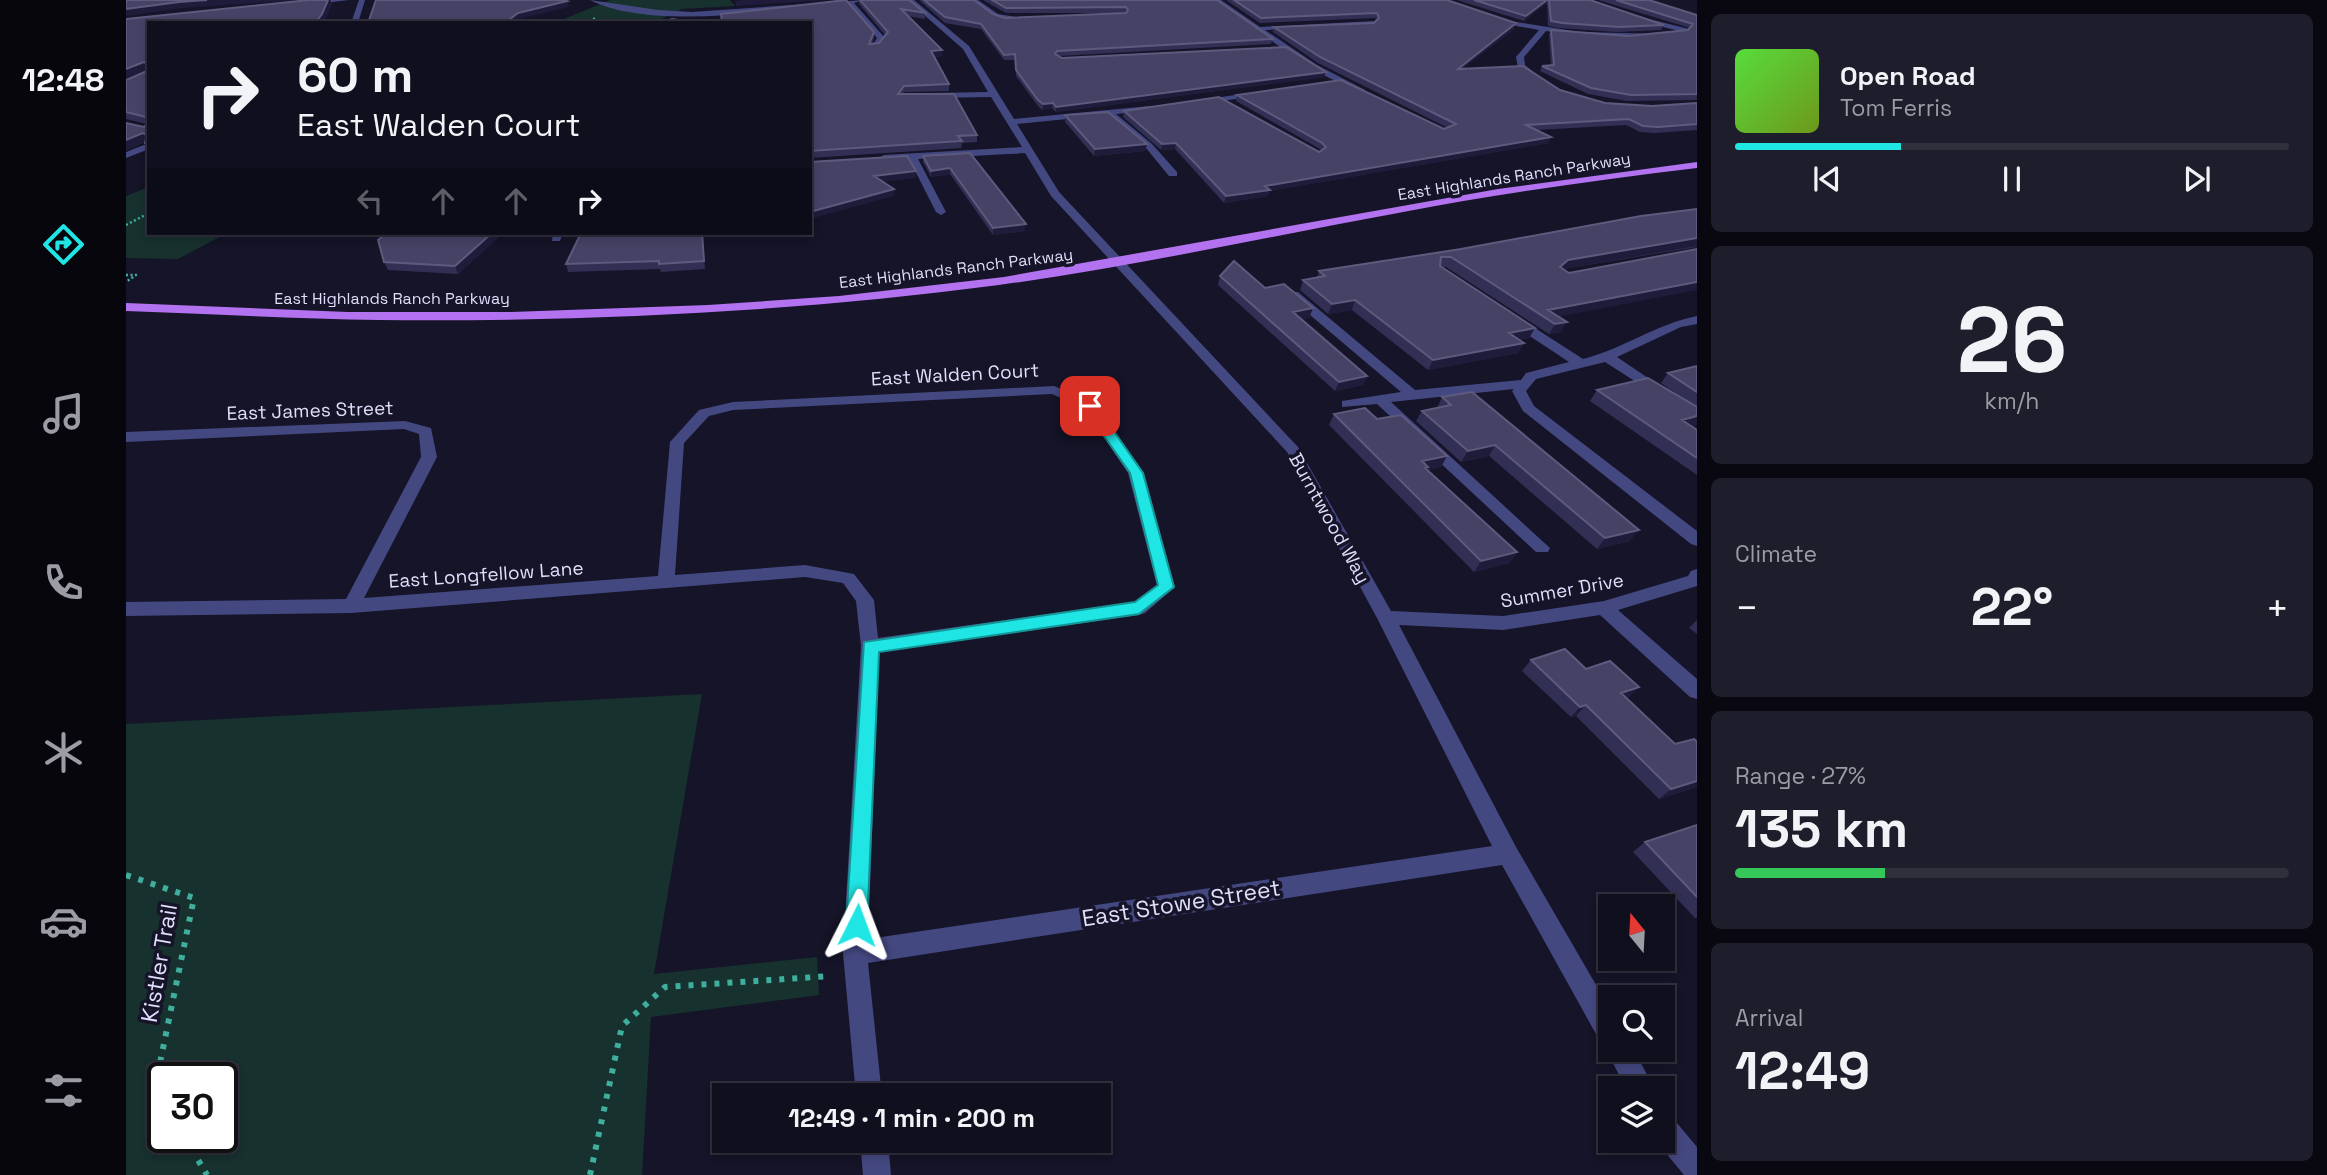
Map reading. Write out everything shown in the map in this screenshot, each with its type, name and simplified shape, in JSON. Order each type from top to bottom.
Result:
[{"type":"main road","name":"East Highlands Ranch Parkway","points":[[126,307],[381,316],[629,313],[905,293],[1120,264],[1566,181],[1697,165]]},
{"type":"street","points":[[298,4],[346,0]]},
{"type":"street","points":[[355,21],[362,0]]},
{"type":"street","points":[[593,0],[629,10],[685,14],[861,0]]},
{"type":"street","name":"Burntwood Way","points":[[910,0],[966,48],[1055,194],[1293,450],[1387,618],[1508,854],[1598,1013]]},
{"type":"street","points":[[974,0],[996,16],[1031,17]]},
{"type":"street","points":[[1217,0],[1287,48],[1376,97]]},
{"type":"street","points":[[849,1],[881,38],[874,46]]},
{"type":"street","points":[[760,9],[769,21]]},
{"type":"street","points":[[1489,18],[1544,30],[1609,35],[1685,31]]},
{"type":"street","points":[[1640,18],[1697,33]]},
{"type":"street","points":[[1259,28],[1372,23]]},
{"type":"street","points":[[1544,30],[1520,57],[1521,66],[1546,85]]},
{"type":"street","points":[[1273,49],[1287,48]]},
{"type":"street","points":[[1328,82],[1341,80]]},
{"type":"street","points":[[1192,102],[1274,90]]},
{"type":"street","points":[[917,97],[995,94]]},
{"type":"street","points":[[1220,98],[1240,111]]},
{"type":"street","points":[[1010,122],[1165,106]]},
{"type":"street","points":[[1110,113],[1149,146],[1173,174]]},
{"type":"street","points":[[126,155],[147,147]]},
{"type":"street","points":[[874,159],[1027,150]]},
{"type":"street","points":[[912,156],[941,212]]},
{"type":"street","points":[[1286,288],[1409,392]]},
{"type":"street","points":[[1499,310],[1581,364]]},
{"type":"street","points":[[1697,320],[1677,324],[1607,357],[1531,376],[1519,391],[1528,408],[1697,540]]},
{"type":"street","points":[[1607,357],[1697,417]]},
{"type":"street","points":[[1347,404],[1409,392],[1476,385],[1525,384]]},
{"type":"street","name":"East Walden Court","points":[[666,582],[677,442],[704,414],[733,406],[1055,390],[1090,406],[1136,473],[1166,587],[1139,608],[870,646]]},
{"type":"street","points":[[1380,399],[1542,548]]},
{"type":"street","name":"East James Street","points":[[126,437],[405,425],[426,431],[429,457],[351,606]]},
{"type":"street","name":"East Longfellow Lane","points":[[126,609],[351,606],[805,571],[848,578],[865,600],[870,646]]},
{"type":"street","name":"Summer Drive","points":[[1387,618],[1503,623],[1604,608],[1696,580],[1697,575]]},
{"type":"street","points":[[1604,608],[1697,691]]},
{"type":"street","points":[[868,1083],[856,964],[870,646]]},
{"type":"street","name":"East Stowe Street","points":[[856,964],[1508,854]]},
{"type":"street","points":[[1675,1143],[1697,1169]]},
{"type":"street","points":[[875,1153],[877,1175]]},
{"type":"path","points":[[126,225],[147,214]]},
{"type":"path","points":[[126,275],[136,275],[126,282]]},
{"type":"path","name":"Kistler Trail","points":[[126,875],[194,898],[160,1062]]},
{"type":"path","points":[[590,1175],[622,1026],[665,987],[856,964]]},
{"type":"path","points":[[194,1153],[207,1175]]},
{"type":"green space","points":[[610,0],[730,0],[735,6],[682,9],[657,21],[559,21]]},
{"type":"green space","points":[[147,188],[147,235],[223,235],[178,259],[126,258],[126,196]]},
{"type":"green space","points":[[702,694],[654,974],[817,957],[819,995],[651,1017],[642,1175],[126,1175],[126,724]]},
{"type":"building","points":[[126,0],[207,0],[126,9]]},
{"type":"building","points":[[328,0],[317,21],[147,21],[147,64],[144,62],[126,69],[126,19]]},
{"type":"building","points":[[376,0],[567,1],[518,13],[508,21],[369,21]]},
{"type":"building","points":[[846,0],[874,32],[869,44],[879,43],[888,32],[860,0],[909,0],[925,13],[901,9],[942,50],[931,51],[949,84],[904,86],[898,94],[954,94],[977,135],[958,136],[962,141],[812,151],[812,21],[722,21],[721,14]]},
{"type":"building","points":[[924,0],[974,0],[993,14],[1005,18],[1126,13],[1128,10],[1126,7],[1006,8],[992,0],[1217,0],[1273,39],[1057,51],[1055,54],[1062,58],[1286,47],[1326,72],[1056,107],[1053,103],[1043,104],[1038,100],[1016,70],[1015,54],[1004,55],[981,24],[945,17]]},
{"type":"building","points":[[1234,0],[1447,0],[1516,23],[1458,69],[1523,66],[1560,90],[1605,103],[1652,106],[1697,103],[1697,124],[1643,126],[1629,119],[1526,125],[1551,137],[1265,186],[1270,190],[1226,196],[1176,143],[1162,144],[1124,111],[1219,97],[1319,152],[1326,147],[1322,143],[1237,95],[1341,80],[1444,129],[1456,124],[1320,57],[1274,27],[1374,23],[1379,18],[1377,13],[1261,18]]},
{"type":"building","points":[[1474,0],[1547,0],[1526,16]]},
{"type":"building","points":[[1549,0],[1590,0],[1664,25],[1619,27],[1551,21]]},
{"type":"building","points":[[1616,0],[1649,0],[1697,15],[1697,94],[1631,95],[1591,88],[1542,66],[1554,65],[1551,30],[1628,36],[1688,30],[1693,24]]},
{"type":"building","points":[[147,71],[147,124],[146,117],[126,112],[126,80]]},
{"type":"building","points":[[1108,112],[1147,144],[1095,149],[1065,115]]},
{"type":"building","points":[[126,123],[144,127],[147,124],[147,135],[143,133],[126,140]]},
{"type":"building","points":[[970,153],[1026,224],[993,228],[950,168],[931,171],[923,156]]},
{"type":"building","points":[[907,156],[916,171],[874,176],[894,189],[812,211],[812,162]]},
{"type":"building","points":[[1697,209],[1697,238],[1568,260],[1560,267],[1569,273],[1697,249],[1697,282],[1548,310],[1567,322],[1555,324],[1451,257],[1441,257],[1440,266],[1535,328],[1509,333],[1524,343],[1433,360],[1355,300],[1332,304],[1303,280],[1325,276],[1319,271],[1461,249],[1641,216]]},
{"type":"building","points":[[384,235],[490,235],[455,266],[384,262],[378,240]]},
{"type":"building","points":[[580,235],[702,235],[704,261],[566,264]]},
{"type":"building","points":[[1234,261],[1265,288],[1284,284],[1313,308],[1293,312],[1367,376],[1339,382],[1220,276]]},
{"type":"building","points":[[1697,366],[1697,392],[1668,373]]},
{"type":"building","points":[[1648,378],[1697,407],[1697,416],[1682,420],[1697,430],[1697,458],[1597,390]]},
{"type":"building","points":[[1472,392],[1639,530],[1605,538],[1495,445],[1468,451],[1422,411],[1451,405],[1442,397]]},
{"type":"building","points":[[1365,408],[1377,419],[1401,415],[1447,456],[1422,461],[1428,467],[1425,468],[1517,552],[1481,561],[1334,414]]},
{"type":"building","points":[[1565,649],[1586,669],[1610,661],[1639,687],[1621,693],[1675,744],[1694,739],[1697,742],[1697,781],[1671,789],[1586,705],[1580,707],[1531,660]]},
{"type":"building","points":[[1697,825],[1697,897],[1645,842]]},
{"type":"route","points":[[857,925],[870,646],[1139,608],[1166,587],[1136,473],[1090,406]]}]
